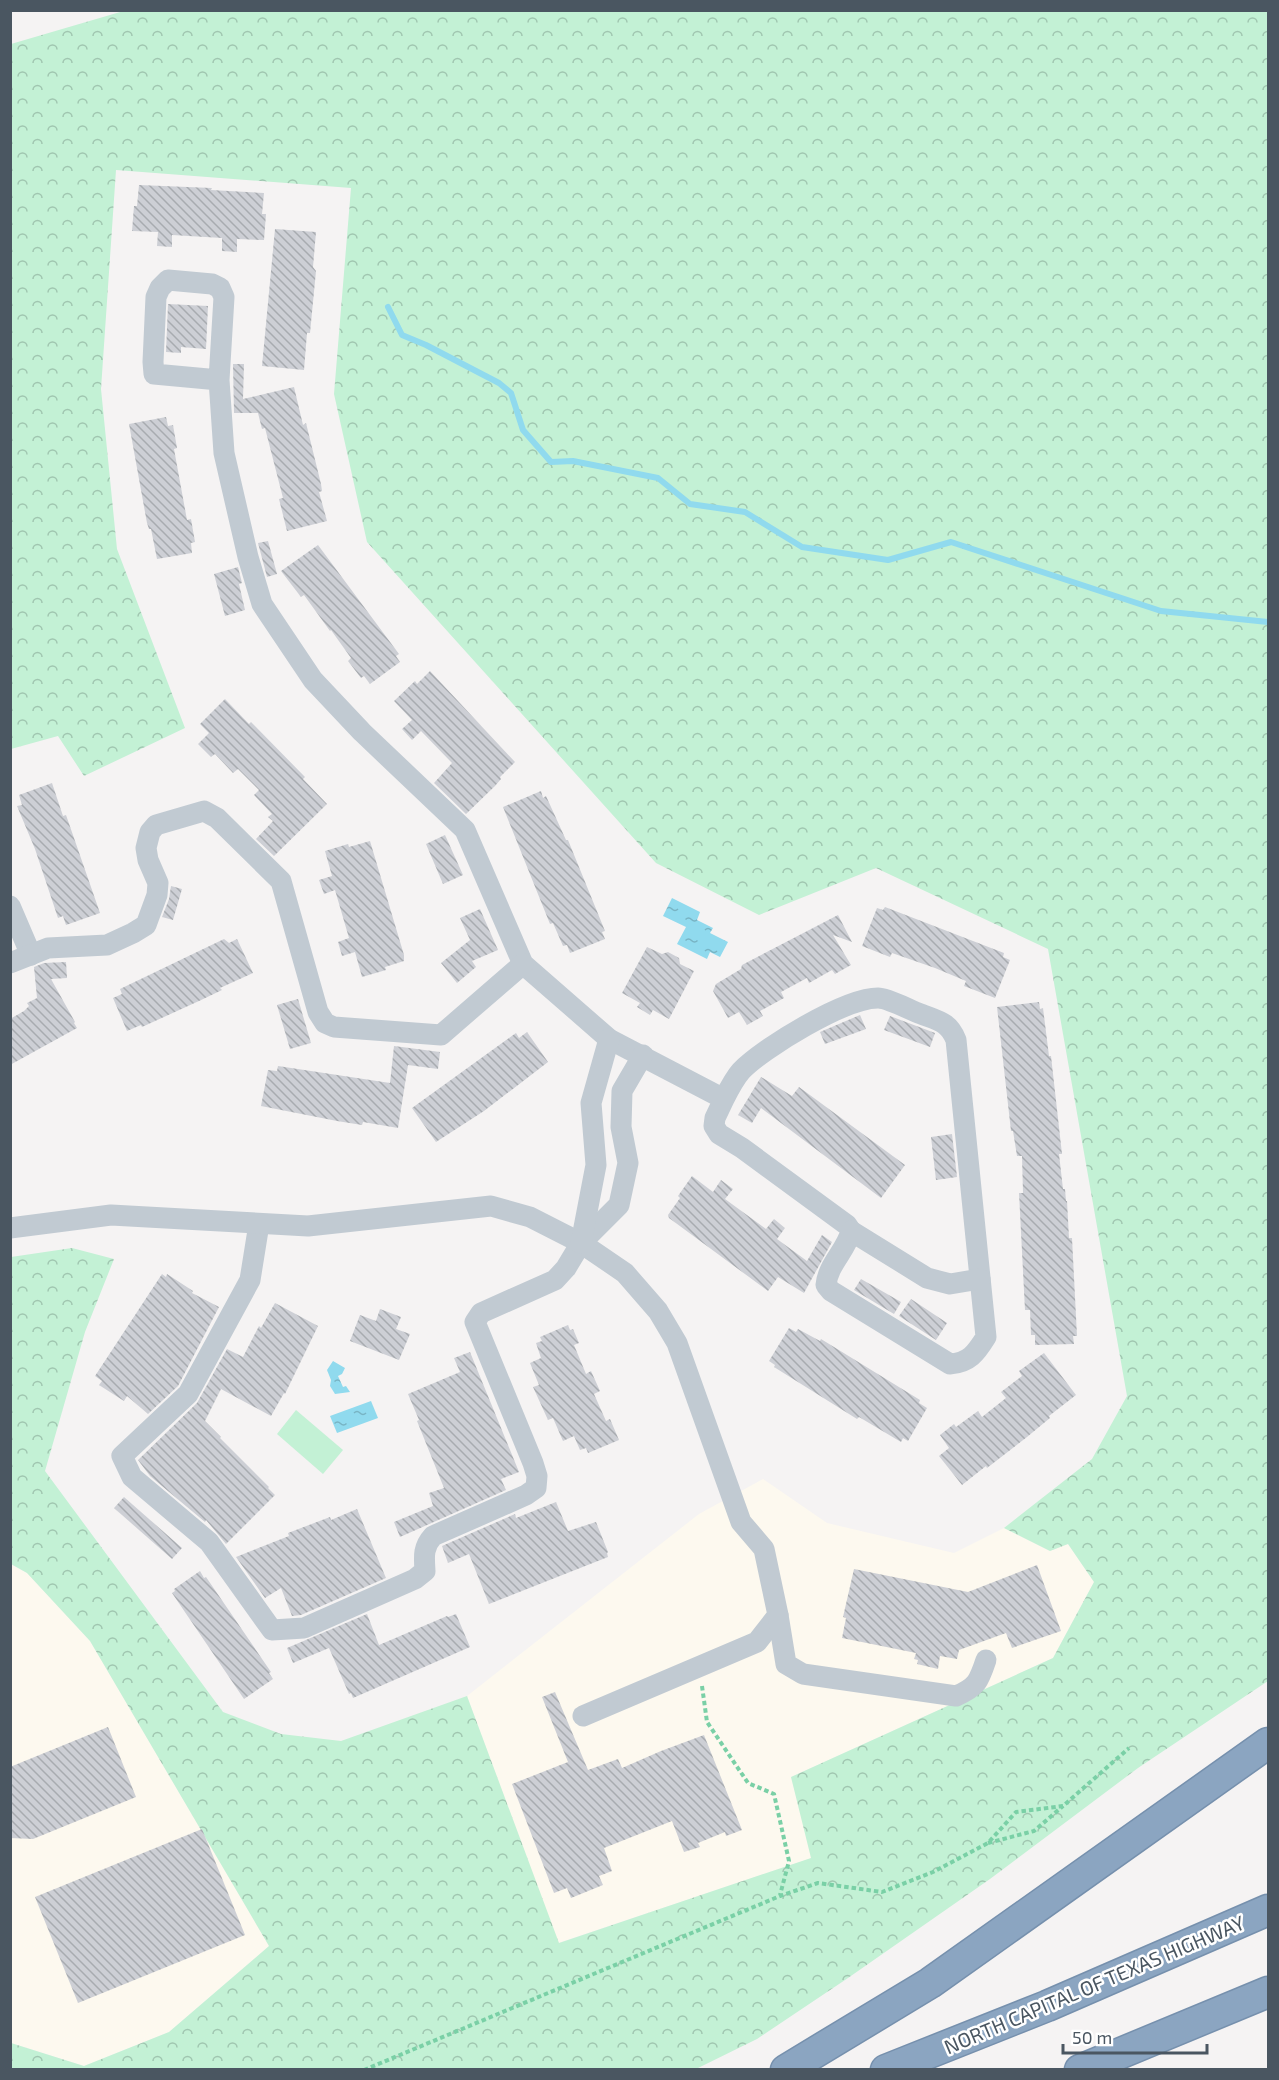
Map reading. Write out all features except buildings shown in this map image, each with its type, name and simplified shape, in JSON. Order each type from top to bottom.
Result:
[{"type":"highway","points":[[786,2070],[930,1983],[1269,1743]]},
{"type":"highway","points":[[1220,1777],[1269,1750]]},
{"type":"highway","name":"NORTH CAPITAL OF TEXAS HIGHWAY","points":[[886,2070],[1047,2006],[1269,1910]]},
{"type":"highway","points":[[1080,2070],[1269,1992]]},
{"type":"street","points":[[219,380],[154,374],[156,297],[159,288],[168,280],[212,284],[220,288],[224,297],[219,380],[224,453],[248,557],[262,604],[314,680],[362,732],[465,830],[523,964],[609,1039],[724,1099]]},
{"type":"street","points":[[10,963],[48,948],[106,945],[146,925],[157,895],[158,883],[148,860],[146,848],[150,832],[156,825],[204,811],[217,818],[281,881],[318,1012],[325,1023],[334,1027],[441,1035],[523,964]]},
{"type":"street","points":[[10,906],[31,955]]},
{"type":"street","points":[[851,1231],[849,1240],[827,1274],[826,1285],[831,1290],[950,1364],[962,1363],[976,1354],[986,1338],[956,1040],[951,1028],[938,1020],[879,998],[832,1011],[783,1040],[743,1070],[734,1080],[724,1099],[715,1118],[714,1126],[719,1134],[828,1210],[851,1231],[927,1278],[950,1284],[980,1279]]},
{"type":"street","points":[[581,1243],[596,1165],[591,1103],[609,1039]]},
{"type":"street","points":[[258,1224],[249,1280],[188,1394],[122,1456],[132,1477],[208,1542],[272,1630],[304,1628],[415,1579],[425,1571],[426,1543],[433,1536],[537,1488],[537,1476],[533,1463],[475,1322],[481,1313],[555,1280],[566,1268],[581,1243],[619,1205],[628,1163],[621,1127],[622,1091],[643,1055]]},
{"type":"street","points":[[594,1091],[622,1099]]},
{"type":"street","points":[[10,1228],[111,1215],[308,1226],[490,1206],[530,1216],[581,1243],[624,1273],[658,1311],[677,1343],[741,1522],[764,1549],[786,1664],[803,1674],[956,1696],[970,1690],[980,1680],[986,1660]]},
{"type":"street","points":[[582,1716],[757,1642],[778,1615]]},
{"type":"path","points":[[699,1667],[707,1722],[748,1783],[774,1794],[789,1861],[780,1896]]},
{"type":"path","points":[[363,2070],[780,1896],[818,1883],[882,1893],[933,1872],[988,1844],[1034,1831],[1129,1748]]},
{"type":"path","points":[[988,1844],[1016,1812],[1063,1806]]},
{"type":"shaded area","points":[[763,1479],[827,1523],[954,1553],[1004,1528],[1050,1551],[1068,1544],[1094,1582],[1053,1658],[791,1777],[812,1858],[558,1943],[467,1696],[699,1514]]},
{"type":"shaded area","points":[[10,1564],[27,1573],[90,1641],[269,1946],[169,2032],[84,2066],[11,2043]]},
{"type":"green space","points":[[127,10],[1268,11],[1268,1681],[1138,1768],[990,1879],[848,1978],[757,2039],[696,2069],[11,2069],[11,2043],[84,2066],[169,2032],[269,1946],[90,1641],[27,1573],[11,1564],[11,1257],[72,1248],[114,1259],[85,1332],[45,1471],[223,1712],[281,1734],[341,1741],[467,1696],[559,1943],[811,1858],[791,1777],[1053,1658],[1094,1582],[1068,1544],[1050,1551],[1004,1528],[1092,1459],[1127,1396],[1048,949],[876,868],[759,915],[656,863],[367,542],[334,394],[351,188],[116,170],[101,389],[117,549],[185,728],[84,776],[58,736],[11,749],[11,44]]},
{"type":"green space","points":[[296,1410],[343,1450],[323,1474],[277,1434]]},
{"type":"water","points":[[672,898],[700,912],[697,920],[713,928],[710,933],[728,942],[720,957],[710,952],[707,959],[677,944],[686,927],[663,916]]},
{"type":"water","points":[[333,1361],[345,1368],[338,1376],[343,1387],[346,1386],[350,1392],[335,1394],[330,1386],[331,1380],[327,1370]]},
{"type":"water","points":[[371,1401],[378,1418],[337,1433],[330,1416]]},
{"type":"waterway","points":[[388,307],[402,335],[499,383],[511,393],[523,430],[551,462],[573,461],[658,478],[690,504],[745,512],[802,547],[888,560],[951,542],[1161,611],[1268,622]]}]
